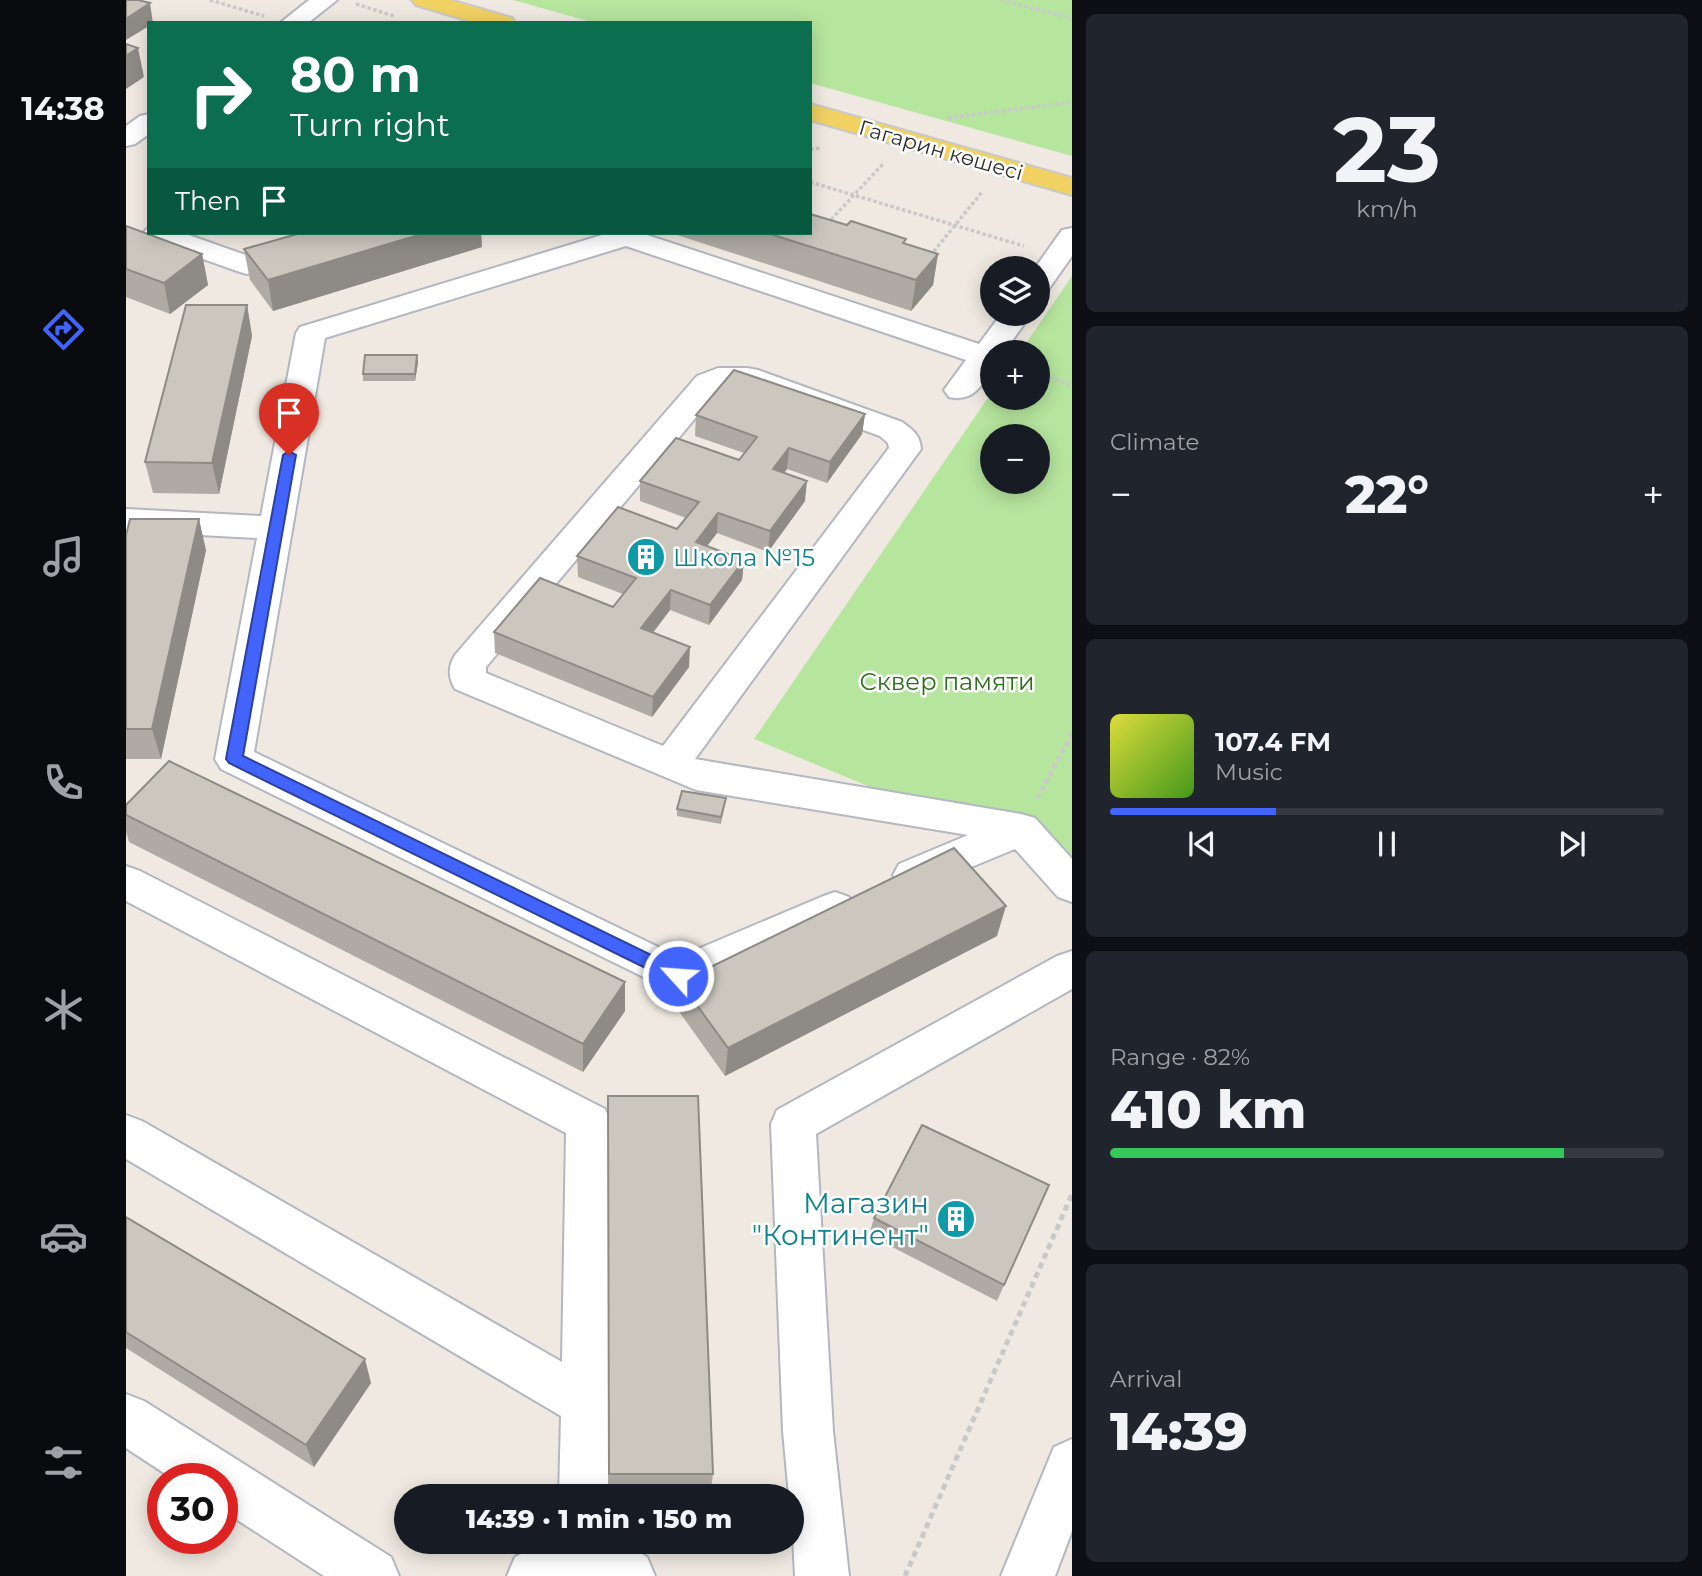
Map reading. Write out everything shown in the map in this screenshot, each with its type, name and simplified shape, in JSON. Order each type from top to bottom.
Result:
[{"type":"main road","points":[[424,0],[496,21]]},
{"type":"main road","name":"Гагарин көшесі","points":[[812,113],[1072,187]]},
{"type":"street","points":[[282,21],[325,0]]},
{"type":"street","points":[[162,235],[247,265]]},
{"type":"street","points":[[980,354],[620,235],[311,333],[234,759],[678,976],[1021,829]]},
{"type":"street","points":[[1050,268],[1065,246]]},
{"type":"street","points":[[960,390],[980,363]]},
{"type":"street","points":[[670,765],[905,449],[904,439],[891,429],[747,377],[718,378],[708,383],[468,664],[468,680],[670,765],[696,775],[872,802],[1021,829],[1072,886]]},
{"type":"street","points":[[126,520],[276,528]]},
{"type":"street","points":[[126,882],[589,1124],[586,1484]]},
{"type":"street","points":[[822,1576],[808,1431],[793,1124],[1072,968]]},
{"type":"street","points":[[126,1135],[586,1403]]},
{"type":"street","points":[[126,1419],[195,1463]]},
{"type":"street","points":[[1028,1576],[1072,1465]]},
{"type":"street","points":[[238,1491],[372,1576]]},
{"type":"street","points":[[534,1576],[570,1554]]},
{"type":"street","points":[[597,1554],[628,1576]]},
{"type":"path","points":[[210,0],[282,21]]},
{"type":"path","points":[[1001,0],[1072,18]]},
{"type":"path","points":[[354,4],[406,19]]},
{"type":"path","points":[[826,224],[886,160]]},
{"type":"path","points":[[812,183],[955,225],[1065,246]]},
{"type":"path","points":[[929,257],[984,189]]},
{"type":"path","points":[[1050,377],[1072,385]]},
{"type":"path","points":[[1021,829],[1071,737]]},
{"type":"path","points":[[905,1576],[1072,1194]]},
{"type":"green space","points":[[513,0],[1072,0],[1072,156],[812,84],[812,21],[588,21]]},
{"type":"green space","name":"Сквер памяти","points":[[1072,276],[1072,870],[754,739],[980,409],[1050,410],[1050,340],[1028,340],[1038,326],[1050,326],[1050,308]]},
{"type":"building","points":[[126,0],[138,0],[150,3],[126,19]]},
{"type":"building","points":[[126,44],[138,48],[126,56]]},
{"type":"building","points":[[812,215],[847,225],[851,221],[906,239],[903,243],[938,254],[916,280],[773,235],[812,235]]},
{"type":"building","points":[[126,226],[202,254],[164,283],[126,269]]},
{"type":"building","points":[[294,235],[418,235],[268,280],[244,249]]},
{"type":"building","points":[[186,305],[247,305],[212,463],[145,462]]},
{"type":"building","points":[[365,355],[417,355],[415,374],[363,374]]},
{"type":"building","name":"Школа №15","points":[[734,370],[865,414],[830,462],[789,448],[773,469],[807,481],[770,531],[718,513],[696,542],[744,560],[710,605],[671,590],[641,628],[690,647],[653,697],[494,632],[540,578],[613,607],[636,578],[577,556],[618,507],[677,529],[699,502],[640,481],[676,438],[739,460],[757,437],[696,415]]},
{"type":"building","points":[[130,519],[199,519],[152,729],[126,729],[126,535]]},
{"type":"building","points":[[169,761],[625,982],[583,1044],[126,815],[126,805]]},
{"type":"building","points":[[682,791],[726,798],[721,817],[677,809]]},
{"type":"building","points":[[954,848],[1006,906],[728,1048],[680,982]]},
{"type":"building","points":[[608,1096],[698,1096],[713,1474],[609,1474]]},
{"type":"building","name":"Магазин \"Континент\"","points":[[922,1125],[1049,1185],[1004,1285],[874,1218]]},
{"type":"building","points":[[126,1217],[365,1359],[306,1445],[126,1332]]},
{"type":"place","name":"Школа №15","points":[[646,557]]},
{"type":"place","name":"Магазин \"Континент\"","points":[[956,1219]]},
{"type":"route","points":[[289,455],[234,759],[678,976]]}]
